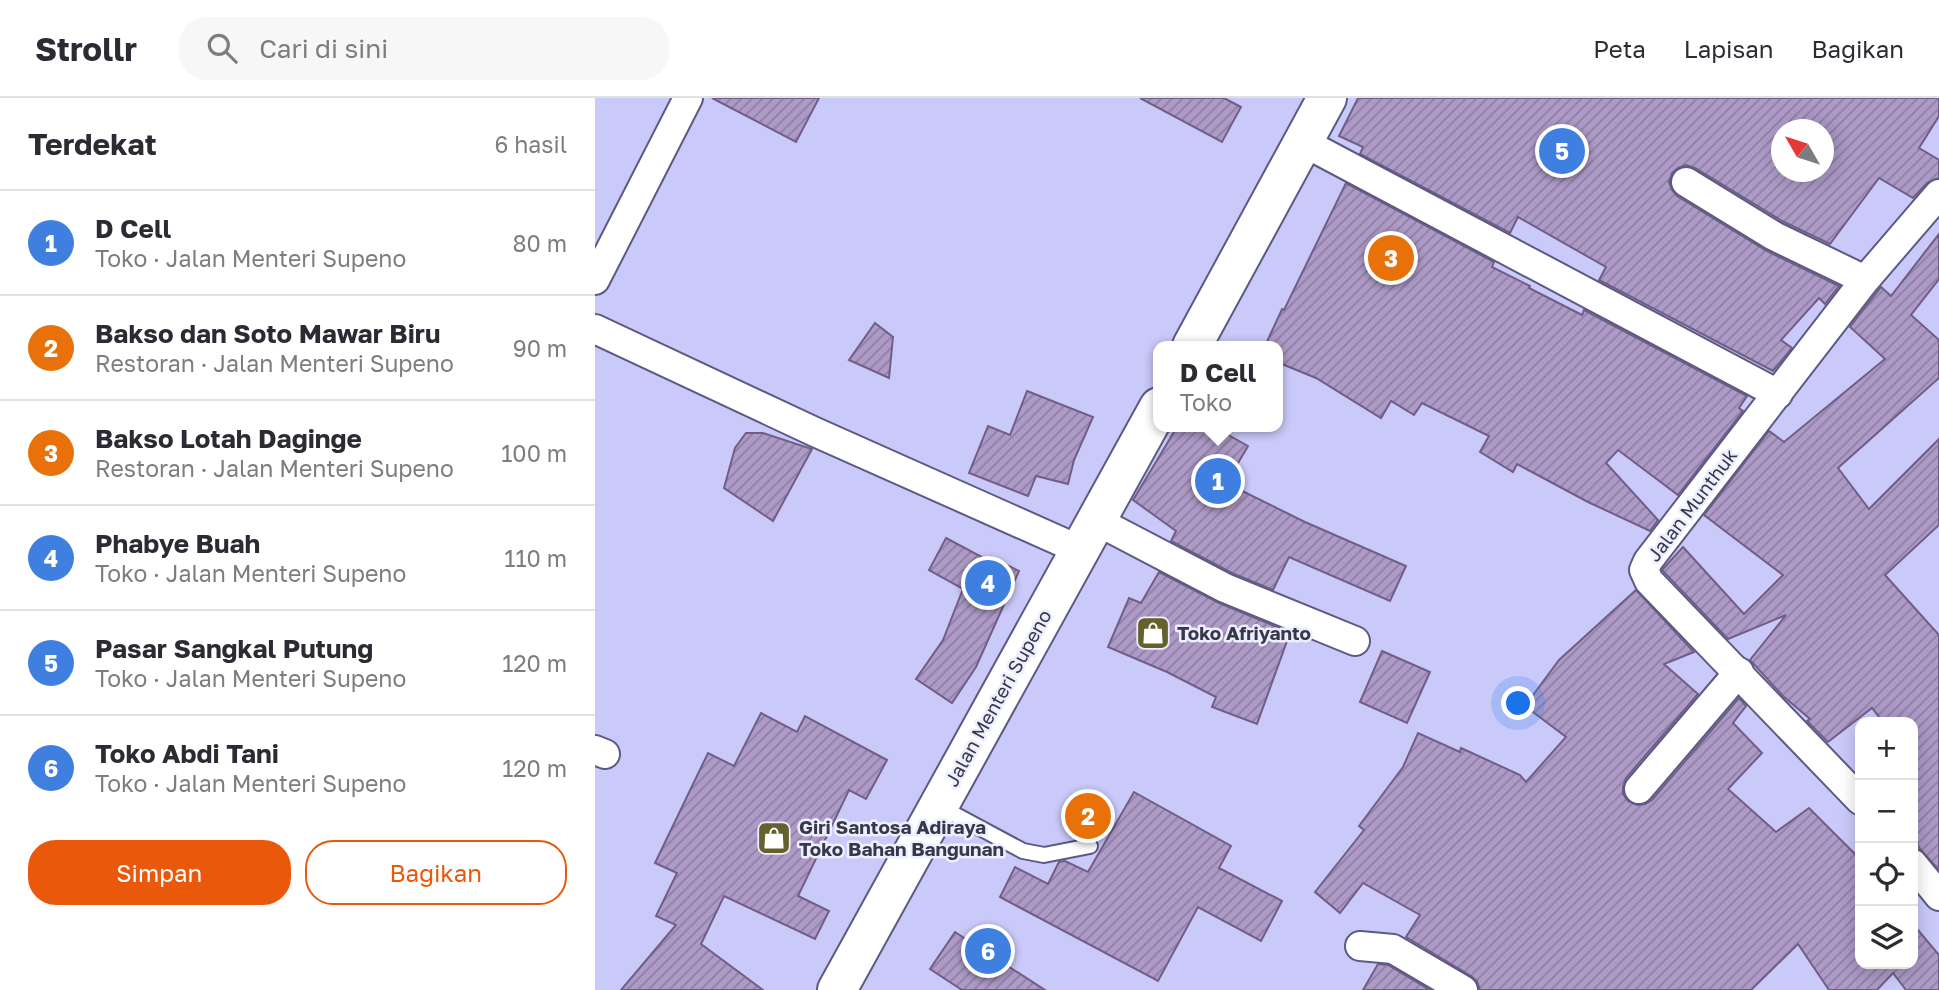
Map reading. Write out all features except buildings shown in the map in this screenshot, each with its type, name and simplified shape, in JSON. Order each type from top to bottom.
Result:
[{"type":"main road","points":[[1195,341],[1327,98]]},
{"type":"main road","name":"Jalan Menteri Supeno","points":[[837,990],[1153,418]]},
{"type":"street","points":[[595,280],[688,98]]},
{"type":"street","points":[[1303,142],[1777,394]]},
{"type":"street","points":[[1686,182],[1774,236],[1865,279]]},
{"type":"street","name":"Jalan Munthuk","points":[[1855,795],[1649,580],[1644,570],[1648,561],[1865,279],[1939,194]]},
{"type":"street","points":[[595,329],[815,432],[1225,588],[1355,641]]},
{"type":"street","points":[[1639,789],[1739,672]]},
{"type":"street","points":[[1918,870],[1939,896]]},
{"type":"street","points":[[1360,946],[1393,949],[1463,990]]},
{"type":"lane","points":[[938,806],[1023,851],[1044,855],[1090,846]]},
{"type":"place","name":"Pasar Sangkal Putung","points":[[1562,151]]},
{"type":"place","name":"Bakso Lotah Daginge","points":[[1391,258]]},
{"type":"place","name":"D Cell","points":[[1218,481]]},
{"type":"place","name":"Phabye Buah","points":[[988,583]]},
{"type":"place","name":"Toko Afriyanto","points":[[1153,633]]},
{"type":"place","name":"Bakso dan Soto Mawar Biru","points":[[1088,816]]},
{"type":"place","name":"Giri Santosa Adiraya Toko Bahan Bangunan","points":[[774,838]]},
{"type":"place","name":"Toko Abdi Tani","points":[[988,951]]}]
